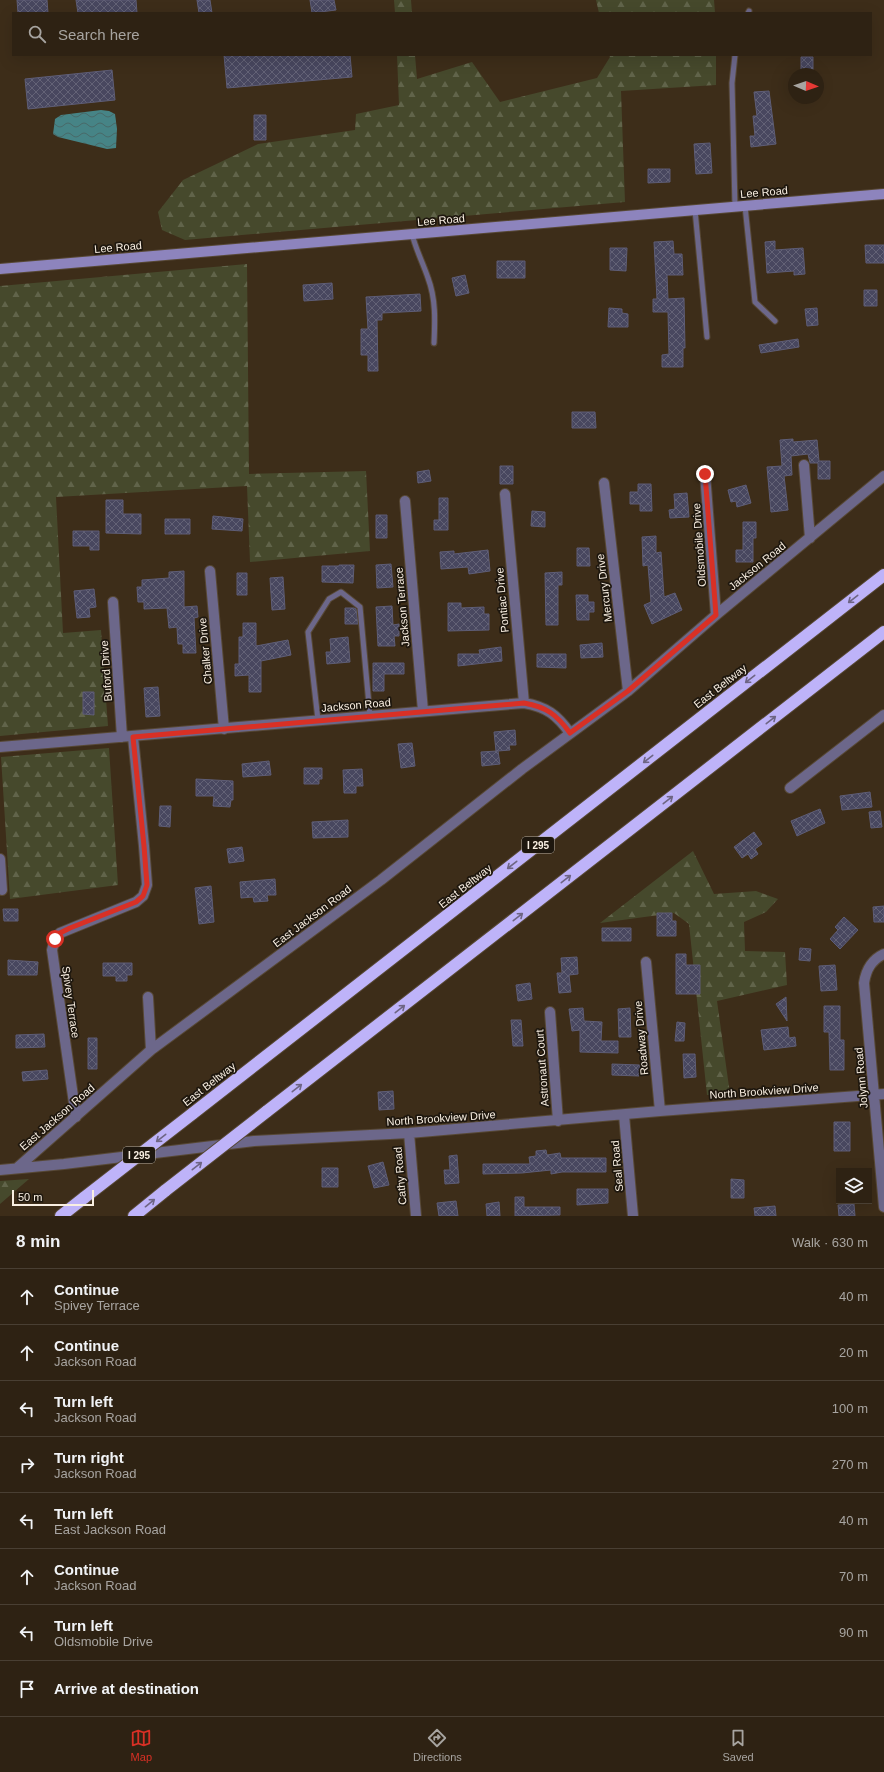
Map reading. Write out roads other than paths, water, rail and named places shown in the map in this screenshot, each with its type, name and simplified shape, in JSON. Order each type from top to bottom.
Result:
[{"type":"highway","name":"East Beltway","points":[[61,1216],[884,575]]},
{"type":"highway","points":[[134,1216],[884,632]]},
{"type":"street","name":"Lee Road","points":[[0,269],[884,194]]},
{"type":"street","points":[[804,465],[810,538]]},
{"type":"street","name":"Oldsmobile Drive","points":[[705,474],[716,615]]},
{"type":"street","name":"Jackson Road","points":[[628,691],[716,615],[884,476]]},
{"type":"street","name":"Mercury Drive","points":[[604,483],[628,691]]},
{"type":"street","name":"Pontiac Drive","points":[[505,494],[524,703]]},
{"type":"street","name":"Jackson Terrace","points":[[405,501],[423,711]]},
{"type":"street","name":"Chalker Drive","points":[[210,571],[224,729]]},
{"type":"street","name":"Buford Drive","points":[[113,602],[128,737]]},
{"type":"street","name":"East Jackson Road","points":[[16,1168],[151,1050],[381,880],[570,733],[628,691]]},
{"type":"street","name":"Jackson Road","points":[[0,747],[524,703],[538,705],[558,717],[570,733]]},
{"type":"street","points":[[790,788],[884,715]]},
{"type":"street","name":"Spivey Terrace","points":[[76,1117],[52,950],[55,939],[60,933],[136,902],[143,896],[147,885],[144,846],[128,737]]},
{"type":"street","points":[[0,859],[2,890]]},
{"type":"street","name":"Jolynn Road","points":[[884,954],[870,964],[866,972],[864,983],[879,1094],[884,1207]]},
{"type":"street","name":"Roadway Drive","points":[[646,962],[660,1111]]},
{"type":"street","points":[[148,997],[151,1050]]},
{"type":"street","name":"Astronaut Court","points":[[550,1012],[558,1121]]},
{"type":"street","name":"North Brookview Drive","points":[[0,1170],[254,1141],[409,1133],[879,1094]]},
{"type":"street","name":"Seal Road","points":[[624,1114],[633,1216]]},
{"type":"street","name":"Cathy Road","points":[[409,1133],[416,1216]]},
{"type":"lane","points":[[735,56],[732,83],[740,206],[755,302],[775,320]]},
{"type":"lane","points":[[696,210],[707,337]]},
{"type":"lane","points":[[412,234],[415,248],[428,278],[433,295],[435,318],[434,343]]},
{"type":"lane","points":[[318,720],[308,632],[329,599],[342,592],[360,607],[370,716]]},
{"type":"water","points":[[101,110],[109,111],[115,114],[117,129],[116,148],[107,149],[58,137],[53,134],[55,119],[61,115]]}]
